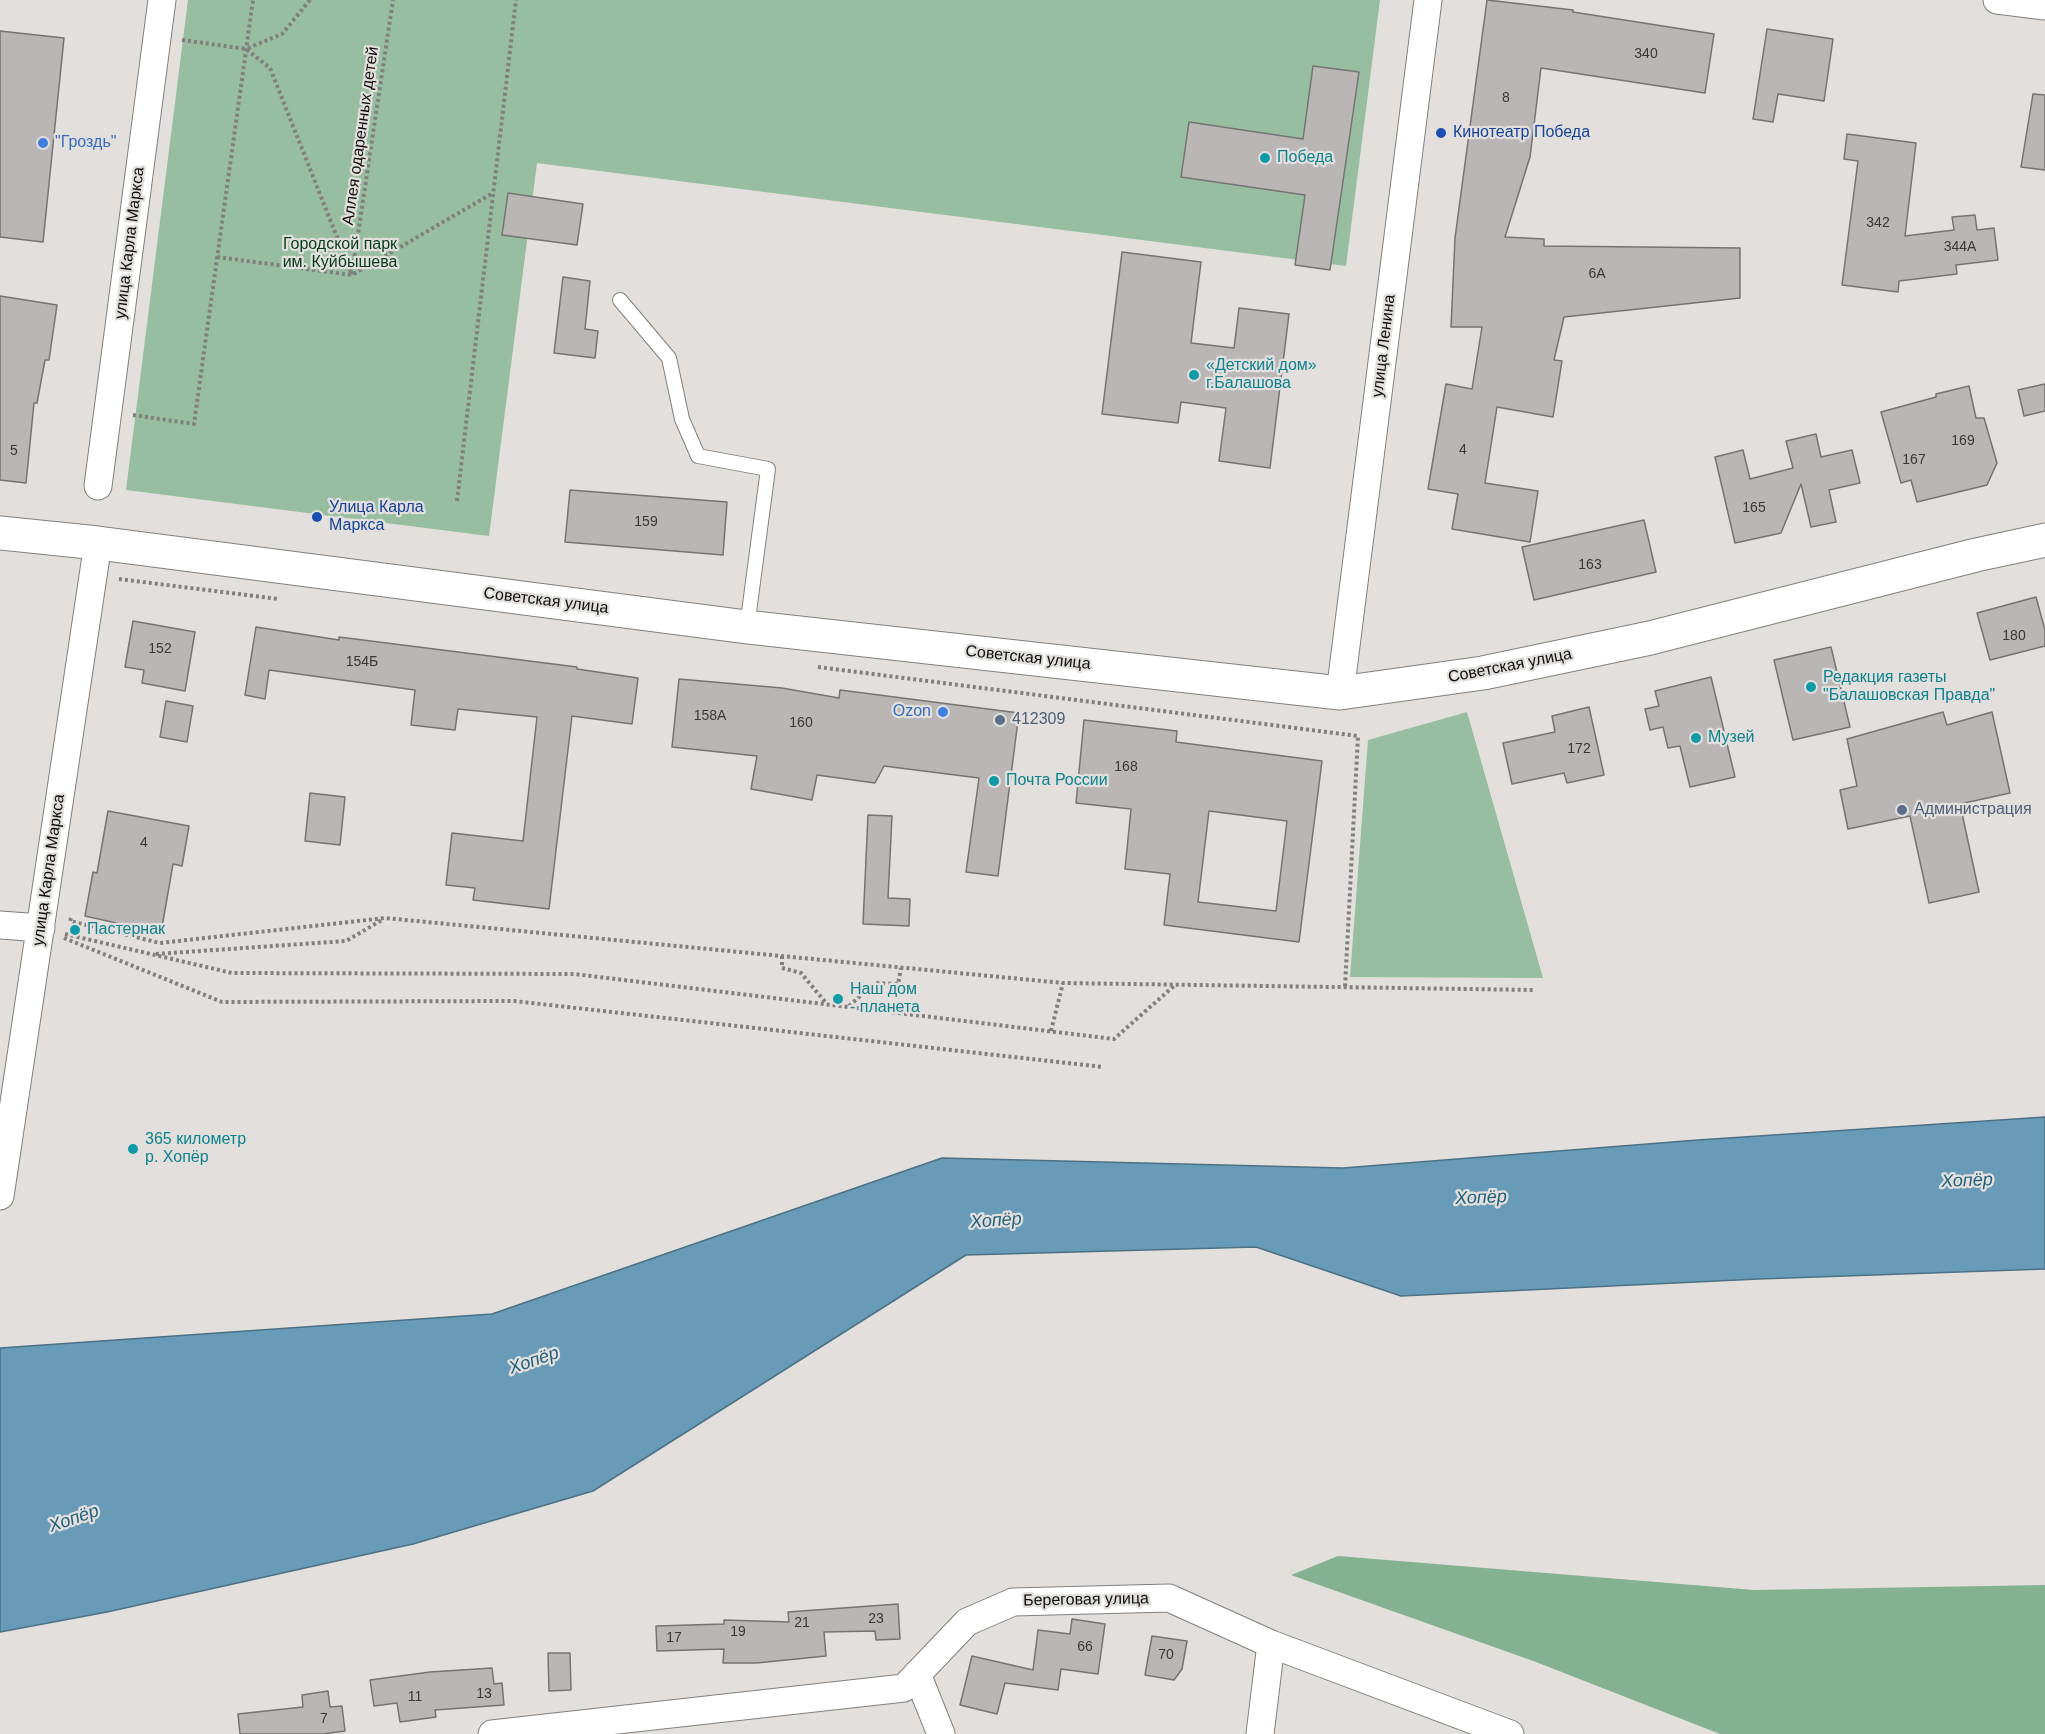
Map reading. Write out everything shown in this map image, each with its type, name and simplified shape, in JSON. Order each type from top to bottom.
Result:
[{"type":"street","name":"улица Карла Маркса","points":[[98,486],[162,0]]},
{"type":"street","name":"улица Ленина","points":[[1340,693],[1428,0]]},
{"type":"street","points":[[1997,0],[2045,6]]},
{"type":"street","name":"Советская улица","points":[[0,533],[98,543],[747,627],[1340,693],[1483,673],[1650,638],[1976,555],[2045,540]]},
{"type":"street","name":"улица Карла Маркса","points":[[0,1196],[98,543]]},
{"type":"street","points":[[0,925],[41,928]]},
{"type":"street","name":"Береговая улица","points":[[492,1734],[904,1689],[967,1622],[1013,1602],[1169,1598],[1271,1644],[1510,1734]]},
{"type":"street","points":[[1260,1734],[1271,1644]]},
{"type":"street","points":[[917,1674],[941,1734]]},
{"type":"lane","points":[[620,300],[669,358],[682,419],[698,456],[768,469],[747,627]]},
{"type":"path","points":[[108,412],[194,424],[253,0]]},
{"type":"path","points":[[157,37],[246,49],[282,34],[310,0]]},
{"type":"path","name":"Аллея одаренных детей","points":[[352,275],[393,0]]},
{"type":"path","points":[[457,501],[516,0]]},
{"type":"path","points":[[246,49],[270,68],[352,275]]},
{"type":"path","points":[[217,257],[352,275],[493,193]]},
{"type":"path","points":[[116,590],[118,578],[283,599]]},
{"type":"path","points":[[815,667],[1358,736],[1345,987]]},
{"type":"path","points":[[72,909],[70,921],[160,944],[385,918],[1063,983],[1534,990]]},
{"type":"path","points":[[152,954],[346,941],[385,918]]},
{"type":"path","points":[[41,928],[232,973],[574,974],[1113,1039],[1175,985]]},
{"type":"path","points":[[41,928],[222,1002],[514,1001],[1103,1067]]},
{"type":"path","points":[[782,956],[782,968],[801,973],[827,1004]]},
{"type":"path","points":[[849,1007],[875,983],[898,984],[901,968]]},
{"type":"path","points":[[1051,1031],[1063,983]]},
{"type":"green space","name":"Городской парк им. Куйбышева","points":[[188,0],[1380,0],[1346,266],[537,163],[489,536],[126,490]]},
{"type":"green space","points":[[1467,712],[1543,978],[1350,977],[1368,740]]},
{"type":"green space","points":[[1338,1556],[1754,1590],[2045,1585],[2045,1734],[1720,1734],[1536,1662],[1291,1575]]},
{"type":"water","name":"Хопёр","points":[[2045,1117],[2045,1269],[1759,1279],[1401,1296],[1256,1247],[966,1255],[593,1491],[413,1544],[107,1612],[0,1632],[0,1348],[492,1314],[942,1158],[1343,1168],[1698,1140]]},
{"type":"building","points":[[1487,0],[1573,10],[1573,12],[1714,34],[1705,93],[1541,68],[1530,157],[1505,237],[1544,239],[1544,246],[1740,248],[1740,298],[1564,317],[1554,360],[1562,361],[1553,417],[1497,407],[1485,483],[1538,491],[1530,542],[1452,529],[1458,494],[1428,489],[1446,384],[1472,389],[1482,327],[1451,327],[1455,238]]},
{"type":"building","points":[[1767,29],[1833,39],[1824,101],[1778,94],[1773,122],[1753,119]]},
{"type":"building","points":[[0,31],[64,38],[43,242],[0,237]]},
{"type":"building","name":"Победа","points":[[1313,66],[1359,72],[1330,270],[1295,265],[1305,195],[1181,177],[1189,122],[1303,139]]},
{"type":"building","points":[[2033,94],[2045,95],[2045,170],[2021,167]]},
{"type":"building","points":[[1847,134],[1916,143],[1905,236],[1954,230],[1952,217],[1975,215],[1977,230],[1994,228],[1998,260],[1956,265],[1957,274],[1899,281],[1898,292],[1842,285],[1858,161],[1844,159]]},
{"type":"building","points":[[508,193],[583,204],[577,245],[502,235]]},
{"type":"building","name":"«Детский дом» г.Балашова","points":[[1122,252],[1201,262],[1191,343],[1234,348],[1239,308],[1289,314],[1270,468],[1219,461],[1226,408],[1181,402],[1178,423],[1102,414]]},
{"type":"building","points":[[563,277],[590,281],[585,329],[598,331],[595,358],[554,353]]},
{"type":"building","points":[[0,296],[57,305],[49,360],[45,360],[37,403],[34,403],[26,483],[0,480]]},
{"type":"building","points":[[2045,384],[2045,411],[2024,416],[2018,390]]},
{"type":"building","points":[[1969,386],[1976,418],[1984,418],[1997,463],[1987,485],[1917,502],[1911,480],[1901,483],[1881,412]]},
{"type":"building","points":[[1816,434],[1821,457],[1852,450],[1860,483],[1829,490],[1836,522],[1811,527],[1801,484],[1781,533],[1735,543],[1715,457],[1743,450],[1750,479],[1793,468],[1786,441]]},
{"type":"building","points":[[570,490],[727,502],[723,555],[565,542]]},
{"type":"building","points":[[1644,520],[1656,572],[1534,600],[1522,547]]},
{"type":"building","points":[[2036,597],[2045,630],[2045,646],[1990,660],[1977,613]]},
{"type":"building","points":[[133,621],[195,632],[185,691],[142,683],[144,670],[125,667]]},
{"type":"building","points":[[256,627],[339,640],[339,637],[577,667],[577,669],[638,678],[632,724],[572,716],[549,909],[473,900],[475,888],[446,885],[452,833],[523,841],[537,717],[458,709],[455,730],[411,725],[415,690],[269,670],[265,699],[245,695]]},
{"type":"building","name":"Редакция газеты \"Балашовская Правда\"","points":[[1831,647],[1850,727],[1793,740],[1774,660]]},
{"type":"building","name":"Музей","points":[[1711,677],[1735,777],[1690,787],[1680,746],[1668,748],[1663,727],[1650,730],[1645,709],[1659,706],[1655,691]]},
{"type":"building","points":[[679,679],[782,688],[839,698],[840,690],[1019,713],[998,876],[966,872],[979,778],[884,766],[875,783],[817,775],[812,800],[751,789],[757,756],[672,747]]},
{"type":"building","points":[[166,701],[193,706],[187,742],[160,737]]},
{"type":"building","points":[[1589,707],[1604,775],[1567,783],[1564,773],[1512,784],[1503,743],[1555,732],[1552,716]]},
{"type":"building","name":"Администрация","points":[[1943,712],[1947,725],[1992,712],[2010,793],[1960,804],[1979,892],[1929,903],[1910,816],[1848,829],[1840,790],[1857,786],[1847,739]]},
{"type":"building","points":[[1084,720],[1177,731],[1176,742],[1322,761],[1299,942],[1164,925],[1170,874],[1125,869],[1131,809],[1076,803]],"holes":[[[1209,811],[1287,821],[1276,911],[1198,902]]]},
{"type":"building","points":[[310,793],[345,797],[340,845],[305,841]]},
{"type":"building","points":[[108,811],[189,826],[182,866],[173,864],[161,933],[85,916],[93,872],[97,873]]},
{"type":"building","points":[[868,815],[892,816],[888,898],[910,899],[909,926],[863,924]]},
{"type":"building","points":[[898,1604],[900,1639],[876,1640],[875,1631],[824,1632],[826,1656],[757,1663],[723,1663],[724,1649],[657,1651],[656,1626],[724,1624],[724,1620],[789,1622],[788,1612]]},
{"type":"building","points":[[1072,1619],[1105,1624],[1098,1674],[1061,1669],[1058,1690],[1005,1683],[997,1714],[960,1705],[972,1656],[1033,1670],[1038,1630],[1070,1634]]},
{"type":"building","points":[[1152,1636],[1187,1641],[1182,1669],[1174,1680],[1145,1675]]},
{"type":"building","points":[[548,1653],[570,1653],[571,1690],[549,1691]]},
{"type":"building","points":[[492,1668],[494,1684],[502,1683],[504,1705],[435,1710],[436,1717],[400,1722],[397,1703],[374,1706],[370,1680],[430,1672]]},
{"type":"building","points":[[328,1691],[330,1707],[342,1706],[345,1731],[323,1734],[240,1734],[238,1714],[303,1707],[302,1695]]},
{"type":"place","name":"Кинотеатр Победа","points":[[1441,133]]},
{"type":"place","name":"\"Гроздь\"","points":[[43,143]]},
{"type":"place","name":"Победа","points":[[1265,158]]},
{"type":"place","name":"«Детский дом» г.Балашова","points":[[1194,375]]},
{"type":"place","name":"Улица Карла Маркса","points":[[317,517]]},
{"type":"place","name":"Редакция газеты \"Балашовская Правда\"","points":[[1811,687]]},
{"type":"place","name":"Ozon","points":[[943,712]]},
{"type":"place","name":"412309","points":[[1000,720]]},
{"type":"place","name":"Музей","points":[[1696,738]]},
{"type":"place","name":"Почта России","points":[[994,781]]},
{"type":"place","name":"Администрация","points":[[1902,810]]},
{"type":"place","name":"Пастернак","points":[[75,930]]},
{"type":"place","name":"Наш дом - планета","points":[[838,999]]},
{"type":"place","name":"365 километр р. Хопёр","points":[[133,1149]]}]
